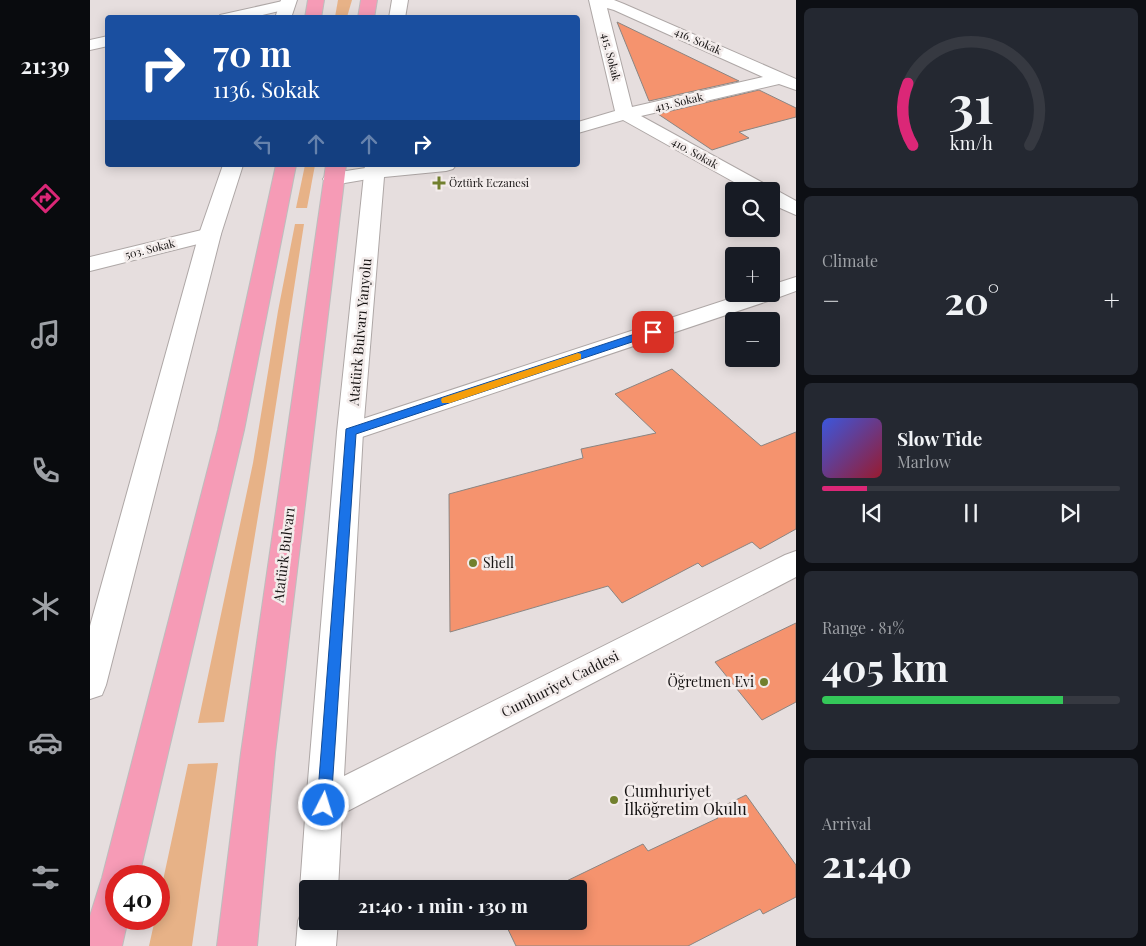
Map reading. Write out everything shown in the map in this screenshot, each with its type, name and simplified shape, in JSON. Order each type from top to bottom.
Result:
[{"type":"highway","points":[[314,15],[316,0]]},
{"type":"highway","points":[[366,15],[369,0]]},
{"type":"highway","points":[[123,865],[231,430],[286,167]]},
{"type":"highway","name":"Atatürk Bulvarı","points":[[236,946],[258,752],[334,172]]},
{"type":"highway","points":[[102,946],[106,930]]},
{"type":"street","points":[[398,15],[400,0]]},
{"type":"street","name":"416. Sokak","points":[[598,0],[628,10],[788,82]]},
{"type":"street","name":"415. Sokak","points":[[598,0],[625,114]]},
{"type":"street","points":[[244,15],[286,8]]},
{"type":"street","points":[[90,44],[105,42]]},
{"type":"street","name":"413. Sokak","points":[[580,127],[625,114],[788,82]]},
{"type":"street","name":"410. Sokak","points":[[625,114],[748,182]]},
{"type":"street","points":[[90,685],[210,234],[232,167]]},
{"type":"street","points":[[334,172],[399,167]]},
{"type":"street","name":"Atatürk Bulvarı Yanyolu","points":[[320,880],[350,432],[375,168]]},
{"type":"street","points":[[780,200],[796,209]]},
{"type":"street","name":"503. Sokak","points":[[90,264],[210,234]]},
{"type":"street","points":[[350,432],[783,290]]},
{"type":"street","name":"Cumhuriyet Caddesi","points":[[324,805],[796,563]]},
{"type":"street","points":[[316,946],[317,930]]},
{"type":"shaded area","points":[[338,0],[352,0],[348,15],[335,15]]},
{"type":"shaded area","points":[[305,167],[315,167],[307,208],[296,208]]},
{"type":"shaded area","points":[[295,224],[304,224],[224,722],[198,723],[253,463],[278,311]]},
{"type":"shaded area","points":[[218,763],[192,946],[149,946],[153,930],[170,930],[170,865],[166,865],[188,764]]},
{"type":"building","points":[[617,22],[739,81],[649,101]]},
{"type":"building","points":[[759,90],[796,108],[796,117],[739,132],[749,138],[712,150],[658,114]]},
{"type":"building","points":[[672,369],[761,446],[796,432],[796,529],[760,549],[752,542],[702,567],[698,563],[622,603],[608,586],[450,632],[449,494],[583,458],[581,449],[656,433],[615,394]]},
{"type":"building","name":"Öğretmen Evi","points":[[796,623],[796,702],[762,720],[715,662]]},
{"type":"building","points":[[746,795],[796,865],[796,897],[763,914],[760,909],[688,946],[516,946],[508,930],[587,930],[587,880],[569,880],[643,844],[648,851],[718,818],[713,811]]},
{"type":"slow traffic","points":[[446,400],[578,357]]},
{"type":"place","name":"Öztürk Eczanesi","points":[[439,183]]},
{"type":"place","name":"Shell","points":[[473,563]]},
{"type":"place","name":"Öğretmen Evi","points":[[764,682]]},
{"type":"place","name":"Cumhuriyet İlköğretim Okulu","points":[[614,800]]},
{"type":"route","points":[[324,805],[350,432],[653,332]]}]
